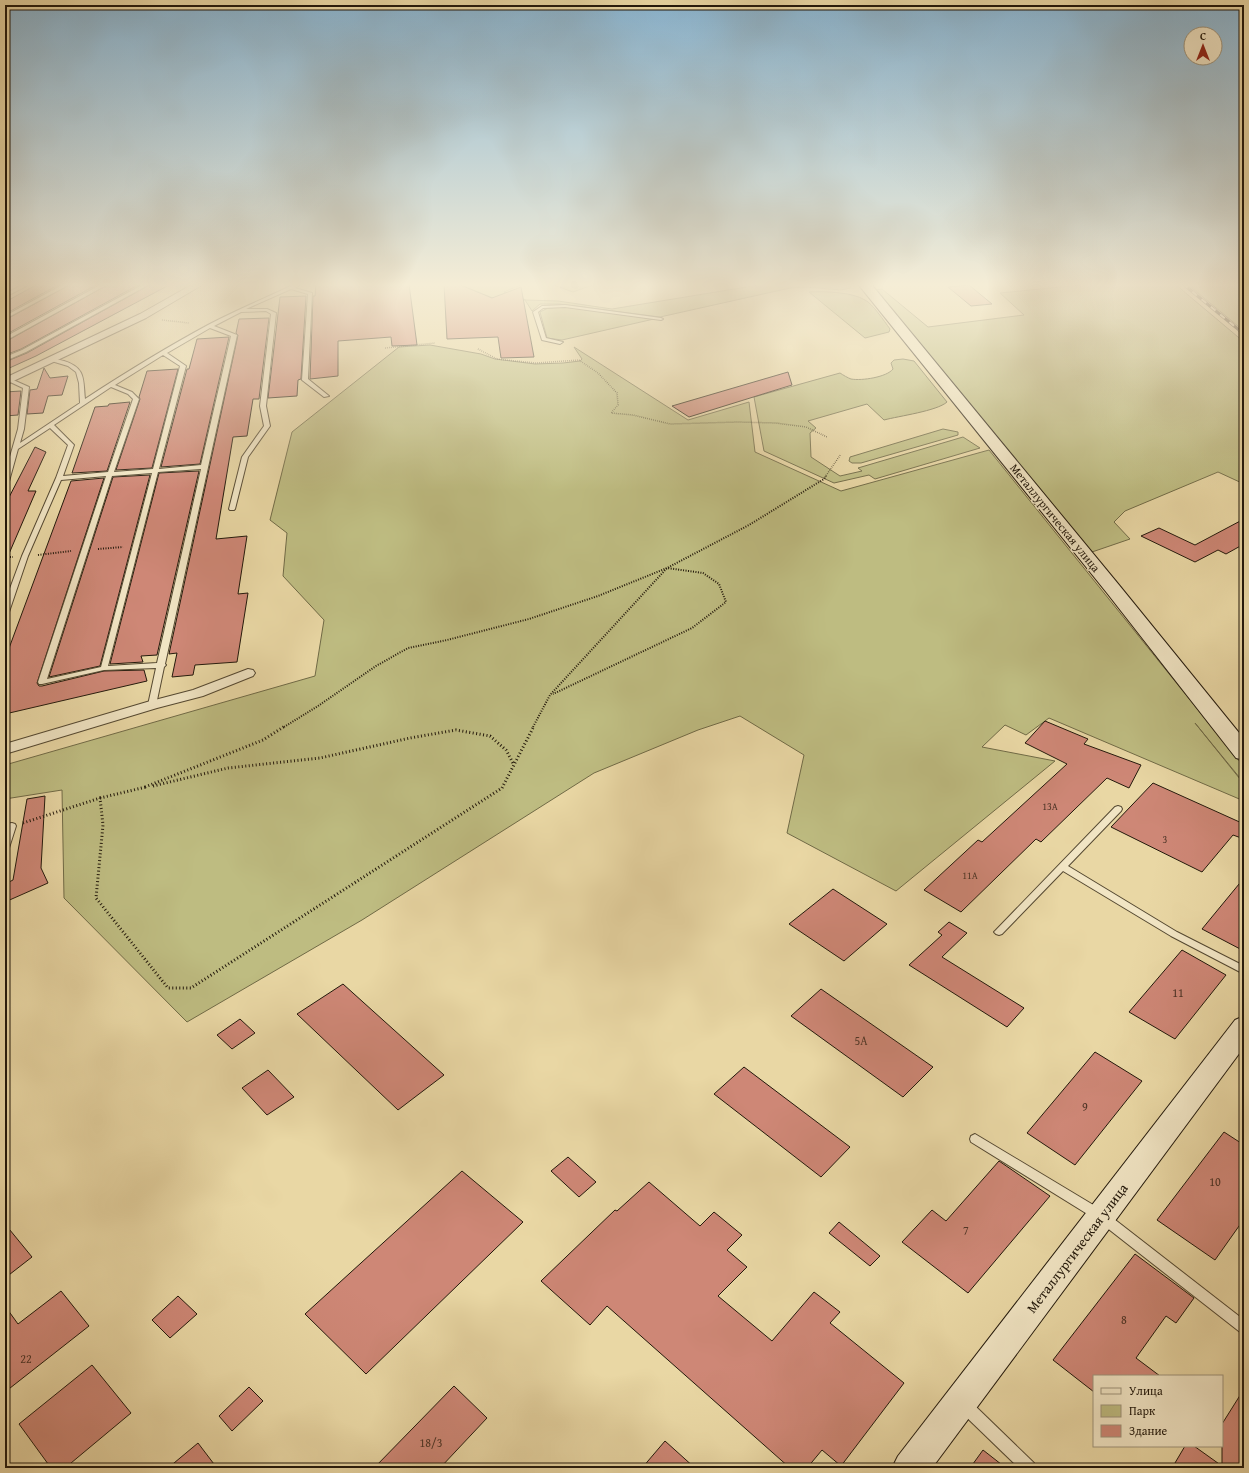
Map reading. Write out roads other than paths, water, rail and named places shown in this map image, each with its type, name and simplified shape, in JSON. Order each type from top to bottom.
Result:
[{"type":"street","points":[[7,381],[64,353]]},
{"type":"street","name":"Металлургическая улица","points":[[920,353],[1113,589],[1244,753]]},
{"type":"street","points":[[5,749],[152,704],[198,693],[248,673]]},
{"type":"street","name":"Металлургическая улица","points":[[910,1468],[1244,1027]]},
{"type":"lane","points":[[5,360],[22,353]]},
{"type":"lane","points":[[16,448],[110,385],[164,353],[183,366],[104,668]]},
{"type":"lane","points":[[152,704],[162,665],[230,353]]},
{"type":"lane","points":[[232,509],[245,457],[267,426],[263,406],[269,353]]},
{"type":"lane","points":[[307,353],[305,380],[326,396]]},
{"type":"lane","points":[[50,359],[74,365],[79,371],[83,403]]},
{"type":"lane","points":[[5,485],[21,429],[26,387],[7,381]]},
{"type":"lane","points":[[110,385],[130,392],[136,399],[42,682],[104,668],[162,665]]},
{"type":"lane","points":[[5,612],[25,556],[60,478],[71,445],[50,425]]},
{"type":"lane","points":[[60,478],[204,467]]},
{"type":"lane","points":[[1000,932],[1118,809]]},
{"type":"lane","points":[[5,848],[8,827]]},
{"type":"lane","points":[[1062,866],[1174,934],[1244,970]]},
{"type":"lane","points":[[975,1139],[1101,1216],[1244,1328]]},
{"type":"lane","points":[[960,1402],[1029,1468]]}]
